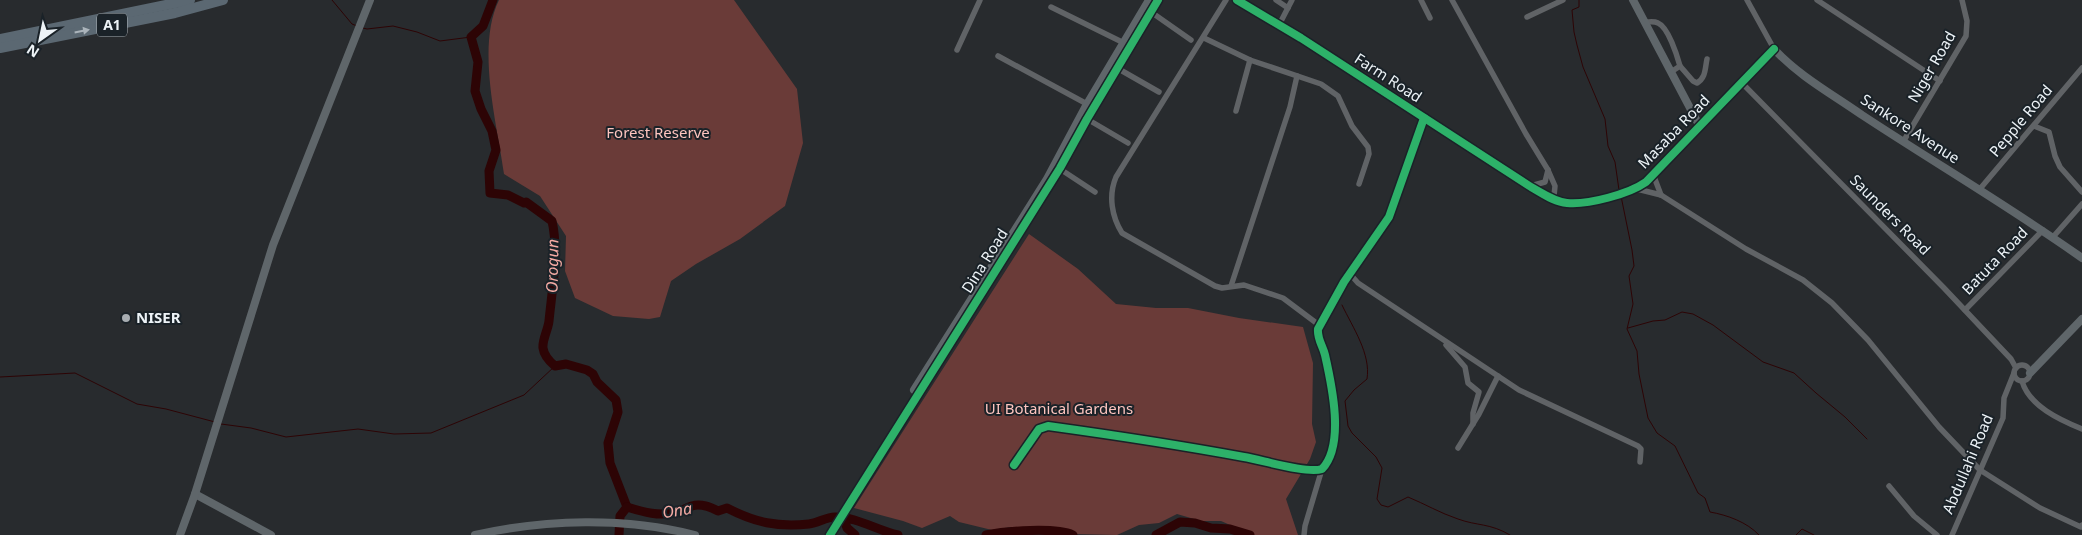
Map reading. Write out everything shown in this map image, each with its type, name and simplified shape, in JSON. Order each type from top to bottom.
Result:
[{"type":"highway","name":"A1","points":[[0,39],[146,4],[190,0]]},
{"type":"highway","name":"A1","points":[[0,48],[175,13],[223,0]]},
{"type":"street","points":[[180,535],[195,495],[273,246],[370,0]]},
{"type":"street","points":[[957,50],[980,0]]},
{"type":"street","name":"Dina Road","points":[[1058,167],[1088,104],[1150,0]]},
{"type":"street","name":"Dina Road","points":[[828,533],[1058,167],[1158,0]]},
{"type":"street","points":[[1226,0],[1116,177],[1112,205],[1114,218],[1122,233],[1215,286],[1244,285],[1282,298],[1319,325]]},
{"type":"street","name":"Farm Road","points":[[1237,0],[1531,187],[1558,201],[1568,204],[1577,202]]},
{"type":"street","points":[[1276,0],[1288,8]]},
{"type":"street","points":[[1279,25],[1292,0]]},
{"type":"street","points":[[1421,0],[1430,18]]},
{"type":"street","points":[[1452,0],[1548,170],[1555,186],[1554,196]]},
{"type":"street","points":[[1527,17],[1563,0]]},
{"type":"street","points":[[1633,0],[1699,125]]},
{"type":"street","name":"Sankore Avenue","points":[[1747,0],[1774,50],[1820,88],[2043,230],[2082,258]]},
{"type":"street","points":[[1817,0],[1940,81]]},
{"type":"street","name":"Niger Road","points":[[1903,142],[1966,36],[1967,21],[1962,0]]},
{"type":"street","points":[[1051,6],[1124,43]]},
{"type":"street","points":[[1151,12],[1191,40]]},
{"type":"street","points":[[1646,22],[1656,22],[1663,26],[1676,52],[1680,66],[1693,81],[1697,83],[1705,75],[1707,59]]},
{"type":"street","points":[[1204,38],[1250,60],[1321,84],[1338,96],[1352,126],[1368,147],[1368,160],[1359,184]]},
{"type":"street","name":"Masaba Road","points":[[1577,202],[1594,200],[1637,189],[1774,50]]},
{"type":"street","points":[[998,56],[1088,104]]},
{"type":"street","points":[[1236,112],[1250,60]]},
{"type":"street","points":[[1671,72],[1680,66]]},
{"type":"street","points":[[1117,68],[1159,92]]},
{"type":"street","name":"Pepple Road","points":[[1979,190],[2082,68]]},
{"type":"street","points":[[1231,286],[1290,107],[1297,76]]},
{"type":"street","name":"Saunders Road","points":[[1741,82],[1965,310],[2011,359],[2015,371]]},
{"type":"street","points":[[1087,118],[1128,143]]},
{"type":"street","points":[[1304,535],[1322,469],[1332,454],[1335,442],[1326,358],[1317,336],[1319,325],[1389,216],[1424,118]]},
{"type":"street","points":[[2034,126],[2049,132],[2060,167],[2082,192]]},
{"type":"street","points":[[1058,167],[1095,192]]},
{"type":"street","points":[[1534,185],[1545,182],[1548,170]]},
{"type":"street","points":[[1653,174],[1661,195]]},
{"type":"street","name":"Farm Road","points":[[1523,181],[1554,196],[1577,202]]},
{"type":"street","points":[[1646,182],[1652,193]]},
{"type":"street","points":[[1637,189],[1661,195],[1746,249],[1803,280],[1832,303],[1868,340],[1940,427],[1980,470],[2040,508],[2082,527]]},
{"type":"street","points":[[2053,237],[2082,204]]},
{"type":"street","name":"Batuta Road","points":[[1965,310],[2043,230]]},
{"type":"street","points":[[1350,274],[1358,283],[1442,340],[1528,394],[1638,446],[1641,449],[1640,462]]},
{"type":"street","points":[[2010,383],[2028,378],[2030,373],[2081,324]]},
{"type":"street","points":[[1442,340],[1465,367],[1468,383],[1479,392],[1472,414],[1473,424]]},
{"type":"street","points":[[2030,373],[2028,368],[2024,366],[2015,371],[2025,392],[2042,408],[2082,429]]},
{"type":"street","name":"Abdullahi Road","points":[[1952,535],[2003,418],[2004,398],[2015,371]]},
{"type":"street","points":[[1458,448],[1498,376]]},
{"type":"street","points":[[1014,465],[1039,429],[1048,426],[1192,448],[1273,462],[1310,471],[1322,469]]},
{"type":"street","points":[[1889,486],[1914,516],[1938,535]]},
{"type":"street","points":[[195,495],[263,535]]},
{"type":"street","points":[[195,495],[271,535]]},
{"type":"street","points":[[475,535],[526,525],[664,527],[695,535]]},
{"type":"street","points":[[493,535],[526,529],[602,526]]},
{"type":"street","points":[[633,527],[676,535]]},
{"type":"green space","name":"Forest Reserve","points":[[499,0],[734,0],[797,89],[803,143],[785,206],[740,239],[696,264],[671,281],[660,317],[649,319],[613,316],[575,298],[565,271],[566,236],[540,196],[504,174],[493,109],[489,62],[489,40],[492,19]]},
{"type":"green space","name":"UI Botanical Gardens","points":[[1029,234],[1078,269],[1116,304],[1156,308],[1188,308],[1239,318],[1303,327],[1313,363],[1312,424],[1316,442],[1310,459],[1286,499],[1298,535],[1253,535],[1221,521],[1201,521],[1177,514],[1159,523],[1139,525],[1117,535],[1072,534],[1044,528],[1011,527],[992,530],[959,522],[950,516],[922,528],[854,508]]},
{"type":"waterway","points":[[332,0],[352,24],[357,26]]},
{"type":"waterway","name":"Orogun","points":[[493,0],[483,26],[471,37],[478,62],[475,91],[481,109],[492,131],[496,150],[489,171],[490,193],[508,195],[524,203],[526,202],[552,221],[555,245],[554,271],[549,321],[543,342],[544,351],[547,358],[555,366],[566,364],[587,370],[593,374],[597,382],[616,400],[618,412],[608,443],[610,463],[627,507]]},
{"type":"waterway","points":[[1579,0],[1579,7],[1572,10],[1574,32],[1583,67],[1605,119],[1608,146],[1615,162],[1619,190]]},
{"type":"waterway","points":[[363,28],[393,26],[417,32],[440,41],[471,37]]},
{"type":"waterway","points":[[1621,196],[1634,266],[1629,276],[1633,304],[1627,329],[1637,351],[1639,374],[1648,418],[1657,433],[1675,446],[1698,493],[1705,498],[1710,512],[1723,515],[1749,526],[1759,535]]},
{"type":"waterway","points":[[1342,305],[1360,341],[1368,370],[1367,379],[1345,401],[1348,426],[1352,433],[1376,457],[1382,468],[1377,499],[1381,505],[1388,507],[1408,497],[1451,517],[1496,528],[1510,535]]},
{"type":"waterway","points":[[1628,328],[1653,321],[1665,320],[1682,312],[1693,314],[1713,325],[1763,362],[1794,373],[1845,417],[1867,439]]},
{"type":"waterway","points":[[221,424],[251,428],[286,437],[358,429],[394,434],[431,433],[524,395],[555,366]]},
{"type":"waterway","points":[[0,377],[75,373],[137,404],[166,409],[215,422]]},
{"type":"waterway","name":"Ona","points":[[627,507],[645,512],[664,514],[695,505],[702,505],[718,511],[727,508],[767,523],[787,525],[809,524],[832,517],[843,518],[859,521],[898,535]]},
{"type":"waterway","name":"Ona","points":[[619,535],[620,516],[627,507]]},
{"type":"waterway","name":"Ona","points":[[844,519],[847,528],[855,535]]},
{"type":"waterway","name":"Ona","points":[[1156,535],[1180,522],[1195,523],[1211,528],[1230,529],[1250,535]]},
{"type":"waterway","points":[[1796,535],[1802,529],[1814,535]]},
{"type":"waterway","name":"Ona","points":[[986,535],[1043,530],[1073,535]]},
{"type":"cycle path","points":[[830,535],[1060,168],[1158,0]]},
{"type":"cycle path","points":[[1237,0],[1301,38],[1531,187],[1553,199],[1567,203],[1608,198],[1629,191],[1646,182],[1774,49]]},
{"type":"cycle path","points":[[1014,465],[1039,429],[1048,426],[1195,448],[1306,470],[1322,469],[1329,458],[1333,445],[1335,415],[1331,383],[1325,355],[1318,336],[1318,329],[1344,282],[1389,217],[1424,118]]},
{"type":"place","name":"NISER","points":[[126,318]]}]
